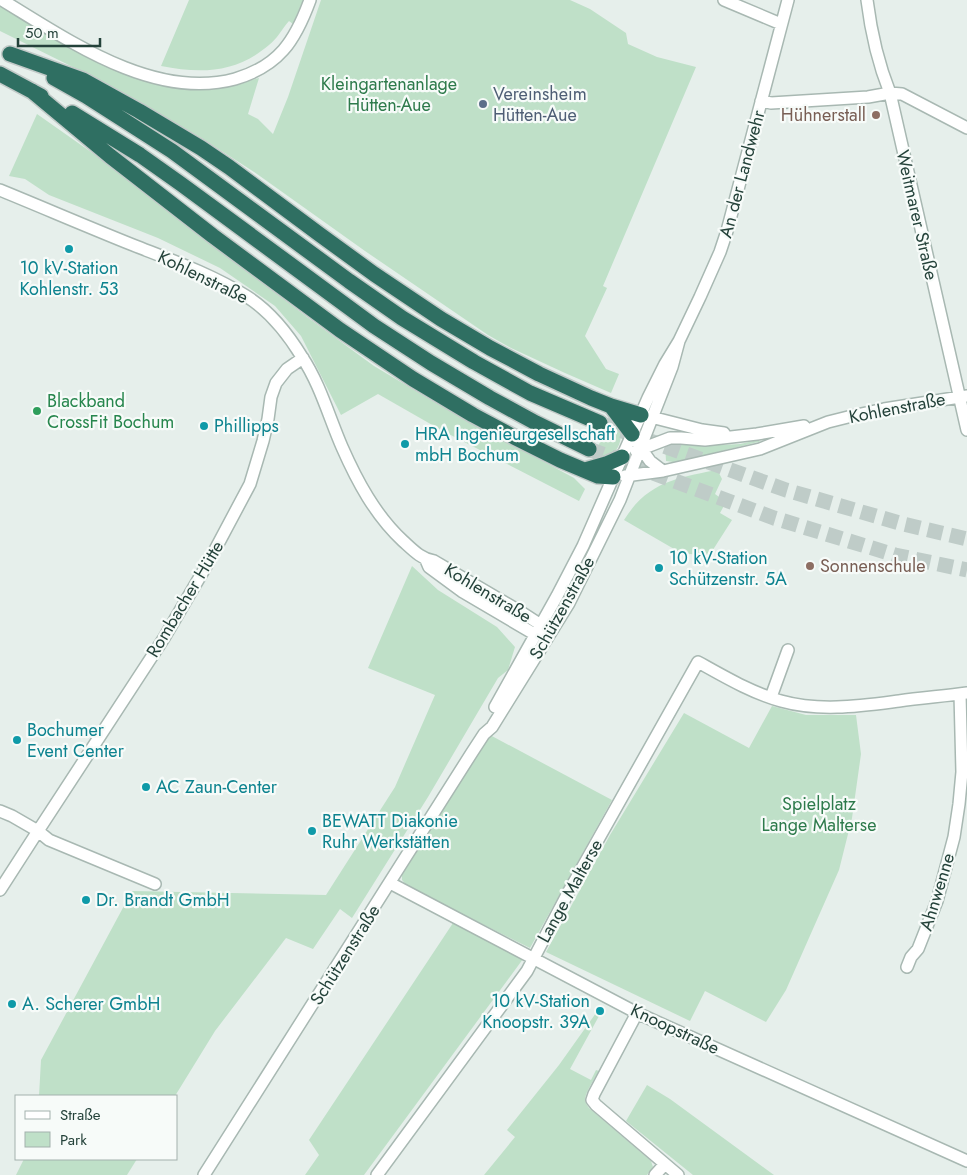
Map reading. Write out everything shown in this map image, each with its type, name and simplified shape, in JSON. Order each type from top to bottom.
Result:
[{"type":"highway","points":[[5,51],[83,80],[201,148],[374,274],[441,319],[490,348],[539,374],[611,406],[647,416]]},
{"type":"highway","points":[[5,51],[86,96],[172,151],[349,282],[402,318],[474,362],[530,393],[600,423]]},
{"type":"highway","points":[[0,74],[70,112],[140,156],[220,212],[374,326],[432,363],[490,398],[589,449]]},
{"type":"highway","points":[[32,91],[110,156],[212,236],[340,330],[412,379],[473,415],[560,460],[598,476],[613,477]]},
{"type":"highway","points":[[611,406],[632,434]]},
{"type":"highway","points":[[585,470],[622,457]]},
{"type":"street","points":[[2,0],[68,40],[99,56],[147,75],[190,84],[223,82],[260,70],[288,46],[295,36],[310,0]]},
{"type":"street","points":[[724,0],[781,24]]},
{"type":"street","name":"An der Landwehr","points":[[630,476],[640,448],[647,416],[665,364],[679,341],[720,252],[727,231],[788,0]]},
{"type":"street","name":"Weitmarer Straße","points":[[867,0],[870,26],[890,93],[963,396],[967,430]]},
{"type":"street","points":[[761,100],[772,103],[868,97],[890,93],[902,94],[967,128]]},
{"type":"street","name":"Kohlenstraße","points":[[0,190],[190,268],[247,296],[265,310],[283,330],[303,358],[317,384],[356,477],[372,504],[397,535],[426,560],[429,567],[464,592],[549,634]]},
{"type":"street","name":"Rombacher Hütte","points":[[0,890],[164,638],[208,563],[250,484],[264,441],[271,397],[276,383],[287,369],[303,358]]},
{"type":"street","name":"Kohlenstraße","points":[[640,448],[670,438],[705,440],[748,435],[963,396]]},
{"type":"street","name":"An der Landwehr","points":[[613,477],[632,434],[647,416]]},
{"type":"street","name":"Kohlenstraße","points":[[647,416],[702,430],[748,435]]},
{"type":"street","name":"Kohlenstraße","points":[[630,476],[663,471],[760,449],[828,422]]},
{"type":"street","points":[[632,434],[650,461],[663,471]]},
{"type":"street","points":[[622,457],[640,448]]},
{"type":"street","points":[[613,477],[630,476]]},
{"type":"street","name":"Schützenstraße","points":[[204,1175],[484,734],[492,727],[569,603],[630,476]]},
{"type":"street","name":"Schützenstraße","points":[[484,734],[486,723],[583,546],[613,477]]},
{"type":"street","points":[[771,697],[788,650]]},
{"type":"street","name":"Lange Malterse","points":[[377,1175],[527,971],[698,662],[734,682],[781,701],[806,706],[825,708],[857,706],[964,693]]},
{"type":"street","name":"Ahnwenne","points":[[907,967],[911,957],[918,949],[937,901],[954,837],[962,772],[964,693]]},
{"type":"street","points":[[0,811],[38,830],[48,840],[155,884]]},
{"type":"street","name":"Knoopstraße","points":[[390,883],[637,1013],[967,1161]]},
{"type":"street","points":[[637,1013],[592,1100],[678,1175]]},
{"type":"street","points":[[655,1175],[665,1164]]},
{"type":"green space","points":[[189,0],[303,0],[293,24],[289,21],[272,43],[244,61],[218,69],[204,70],[176,69],[161,66]]},
{"type":"green space","name":"Kleingartenanlage Hütten-Aue","points":[[321,0],[570,0],[590,9],[626,33],[628,44],[657,57],[696,67],[603,286],[607,288],[585,336],[606,369],[619,374],[611,393],[511,348],[488,335],[257,174],[200,137],[91,76],[0,31],[0,3],[74,50],[131,77],[192,90],[218,89],[259,78],[248,114],[258,119],[273,134],[288,97]]},
{"type":"green space","points":[[37,114],[91,152],[374,366],[436,403],[574,478],[585,489],[579,501],[441,430],[378,394],[341,415],[301,336],[275,306],[220,268],[158,238],[49,195],[25,179],[9,176]]},
{"type":"green space","points":[[611,416],[617,423],[621,434],[618,448],[612,455],[606,458],[592,461]]},
{"type":"green space","points":[[758,440],[760,442],[689,459],[673,462],[666,461],[665,443],[722,445]]},
{"type":"green space","points":[[721,469],[719,473],[722,479],[715,494],[726,502],[720,513],[732,520],[709,556],[681,553],[624,520],[644,496],[666,483]]},
{"type":"green space","points":[[412,566],[438,590],[497,627],[515,647],[508,670],[498,678],[428,797],[352,918],[340,909],[313,949],[286,938],[215,1031],[176,1095],[39,1095],[41,1060],[132,891],[326,895],[395,787],[435,695],[368,668]]},
{"type":"green space","name":"Spielplatz Lange Malterse","points":[[772,706],[806,715],[856,715],[861,754],[852,818],[839,870],[786,990],[766,1022],[705,991],[690,1021],[546,952],[610,835],[684,713],[749,748]]},
{"type":"green space","points":[[490,735],[612,800],[530,948],[407,886],[402,880],[402,875]]},
{"type":"green space","points":[[453,923],[523,959],[364,1175],[305,1175],[319,1155],[309,1140]]},
{"type":"green space","points":[[596,1013],[599,1016],[570,1069],[591,1080],[596,1070],[599,1071],[590,1085],[585,1100],[589,1108],[651,1161],[653,1167],[647,1175],[484,1175],[515,1137],[507,1130],[559,1065]]},
{"type":"green space","points":[[647,1085],[670,1099],[774,1175],[693,1175],[626,1121]]},
{"type":"green space","points":[[24,1160],[136,1160],[127,1175],[16,1175]]},
{"type":"tunnel","points":[[600,423],[786,490],[903,524],[967,539]]},
{"type":"tunnel","points":[[589,449],[774,518],[895,555],[967,570]]},
{"type":"place","name":"Vereinsheim Hütten-Aue","points":[[483,104]]},
{"type":"place","name":"Hühnerstall","points":[[876,115]]},
{"type":"place","name":"10 kV-Station Kohlenstr. 53","points":[[69,249]]},
{"type":"place","name":"Blackband CrossFit Bochum","points":[[37,411]]},
{"type":"place","name":"Phillipps","points":[[204,426]]},
{"type":"place","name":"HRA Ingenieurgesellschaft mbH Bochum","points":[[405,444]]},
{"type":"place","name":"Sonnenschule","points":[[810,566]]},
{"type":"place","name":"10 kV-Station Schützenstr. 5A","points":[[659,568]]},
{"type":"place","name":"Bochumer Event Center","points":[[17,740]]},
{"type":"place","name":"AC Zaun-Center","points":[[146,787]]},
{"type":"place","name":"BEWATT Diakonie Ruhr Werkstätten","points":[[312,831]]},
{"type":"place","name":"Dr. Brandt GmbH","points":[[86,900]]},
{"type":"place","name":"A. Scherer GmbH","points":[[12,1004]]},
{"type":"place","name":"10 kV-Station Knoopstr. 39A","points":[[600,1011]]}]
